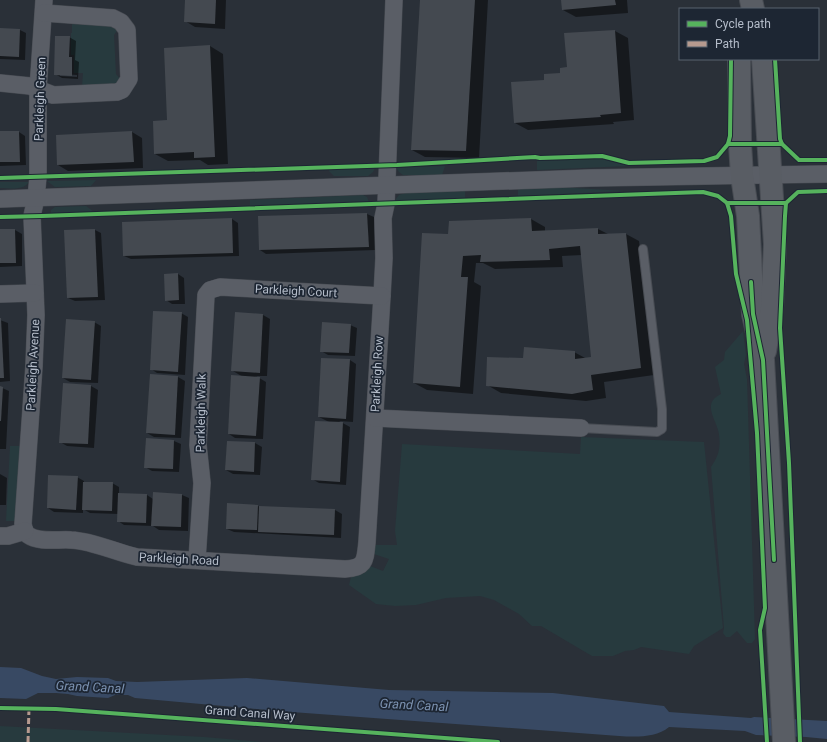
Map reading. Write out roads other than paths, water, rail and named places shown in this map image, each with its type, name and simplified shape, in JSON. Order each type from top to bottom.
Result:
[{"type":"main road","points":[[739,60],[742,176],[748,216],[753,314],[763,360],[784,742]]},
{"type":"main road","points":[[763,60],[775,244],[772,308],[763,360]]},
{"type":"street","name":"Parkleigh Row","points":[[362,564],[366,556],[382,296],[394,0]]},
{"type":"street","points":[[0,83],[18,84],[38,89],[53,95],[112,93],[122,90],[129,79],[127,30],[121,22],[113,18],[44,6]]},
{"type":"street","name":"Parkleigh Green","points":[[36,198],[38,164],[38,89],[44,6]]},
{"type":"street","points":[[0,199],[386,184],[590,178],[827,174]]},
{"type":"street","name":"Parkleigh Avenue","points":[[25,531],[23,524],[34,366],[35,293],[32,216],[36,198]]},
{"type":"street","name":"Parkleigh Court","points":[[210,290],[220,287],[382,296]]},
{"type":"street","name":"Parkleigh Walk","points":[[197,560],[202,483],[198,445],[206,294],[210,290]]},
{"type":"street","points":[[0,294],[35,293]]},
{"type":"street","points":[[375,418],[581,428]]},
{"type":"street","points":[[0,536],[8,536],[25,531]]},
{"type":"street","name":"Parkleigh Road","points":[[25,531],[28,535],[38,539],[72,540],[90,543],[115,552],[137,557],[345,569],[355,569],[362,564]]},
{"type":"lane","points":[[581,428],[657,432],[662,429],[662,409],[644,249]]},
{"type":"water","name":"Grand Canal","points":[[0,667],[21,668],[42,676],[56,679],[77,677],[108,678],[116,681],[137,682],[247,678],[389,690],[553,693],[664,706],[669,712],[751,718],[827,721],[827,739],[756,735],[745,731],[669,727],[664,731],[652,735],[619,736],[278,711],[135,698],[128,695],[115,695],[108,698],[56,693],[38,693],[26,699],[0,698]]}]
